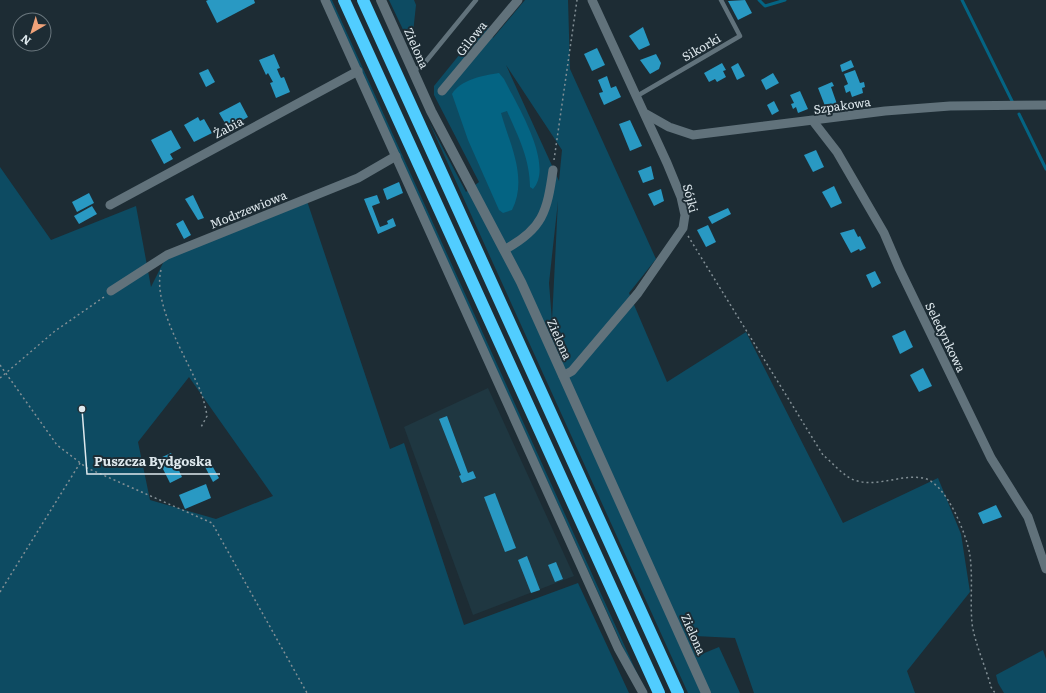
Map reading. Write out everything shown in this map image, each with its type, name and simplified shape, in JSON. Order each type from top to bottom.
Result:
[{"type":"highway","points":[[344,0],[659,693]]},
{"type":"highway","points":[[363,0],[678,693]]},
{"type":"street","points":[[325,0],[618,648],[643,693]]},
{"type":"street","name":"Zielona","points":[[381,0],[457,162],[504,250],[563,376],[706,693]]},
{"type":"street","name":"Gilowa","points":[[442,91],[518,0]]},
{"type":"street","name":"Sójki","points":[[563,376],[572,371],[638,293],[682,228],[685,215],[681,198],[646,114],[592,0]]},
{"type":"street","name":"Żabia","points":[[110,205],[358,71]]},
{"type":"street","name":"Szpakowa","points":[[646,114],[669,127],[693,135],[886,111],[950,106],[1046,105]]},
{"type":"street","name":"Seledynkowa","points":[[813,121],[837,152],[884,233],[898,268],[991,458],[1028,517],[1046,569]]},
{"type":"street","name":"Modrzewiowa","points":[[111,291],[172,253],[358,178],[396,156]]},
{"type":"street","points":[[504,250],[531,233],[538,223],[545,211],[553,170]]},
{"type":"lane","points":[[413,71],[423,65],[476,0]]},
{"type":"lane","name":"Sikorki","points":[[637,96],[740,36],[721,0]]},
{"type":"path","points":[[553,170],[577,0]]},
{"type":"path","points":[[682,228],[823,455],[853,479],[871,483],[900,478],[924,478],[935,483],[943,490],[959,524],[970,555],[972,624],[991,687],[995,693]]},
{"type":"path","points":[[172,253],[160,271],[159,289],[164,309],[202,396],[207,416],[200,429]]},
{"type":"path","points":[[0,378],[55,331],[111,291]]},
{"type":"path","points":[[0,365],[57,445],[80,463],[87,468],[212,523],[307,693]]},
{"type":"path","points":[[0,592],[80,463]]},
{"type":"shaded area","points":[[328,0],[332,0],[646,693],[631,665]]},
{"type":"shaded area","points":[[389,0],[414,0],[416,5],[412,42],[419,50],[419,57],[416,57]]},
{"type":"shaded area","points":[[525,0],[568,0],[570,69],[656,259],[629,293],[667,382],[746,332],[843,523],[938,478],[961,534],[970,592],[907,671],[915,693],[754,693],[735,638],[695,636],[685,614],[702,654],[719,647],[740,693],[688,693],[429,122],[466,192],[479,182],[434,95],[434,86],[486,22],[493,38]],"holes":[[[506,65],[562,150],[559,181]],[[558,201],[552,321],[549,283]]]},
{"type":"shaded area","points":[[499,73],[504,79],[531,134],[537,150],[539,165],[539,178],[533,189],[530,187],[526,157],[519,139],[507,111],[501,113],[513,149],[518,174],[516,198],[512,210],[503,213],[499,210],[468,140],[452,94],[466,82],[486,75]]},
{"type":"shaded area","points":[[0,167],[51,240],[136,206],[151,287],[167,255],[306,198],[390,449],[404,443],[464,625],[578,583],[629,693],[0,693]],"holes":[[[189,377],[273,496],[216,519],[150,500],[138,442]]]},
{"type":"shaded area","points":[[488,388],[574,576],[473,615],[404,427]]},
{"type":"shaded area","points":[[1043,650],[1046,659],[1046,693],[1004,693],[998,683],[996,675]]},
{"type":"building","points":[[254,0],[255,3],[217,23],[206,1]]},
{"type":"building","points":[[745,0],[752,13],[738,20],[728,1]]},
{"type":"building","points":[[643,27],[650,45],[639,50],[629,36]]},
{"type":"building","points":[[597,48],[605,65],[592,71],[584,54]]},
{"type":"building","points":[[274,54],[280,68],[277,69],[279,74],[281,78],[284,77],[290,92],[276,98],[270,83],[273,82],[268,73],[266,75],[259,60]]},
{"type":"building","points":[[656,54],[661,63],[659,69],[650,74],[640,60]]},
{"type":"building","points":[[851,60],[854,67],[842,72],[840,65]]},
{"type":"building","points":[[722,63],[726,70],[723,71],[726,77],[717,82],[715,79],[709,82],[704,73]]},
{"type":"building","points":[[738,63],[745,76],[737,80],[731,67]]},
{"type":"building","points":[[208,69],[215,82],[206,87],[199,73]]},
{"type":"building","points":[[855,70],[860,83],[864,82],[865,87],[862,88],[863,93],[852,97],[850,91],[846,93],[844,86],[848,84],[844,74]]},
{"type":"building","points":[[773,73],[779,83],[766,90],[761,80]]},
{"type":"building","points":[[607,76],[611,88],[616,86],[621,97],[604,105],[599,93],[603,92],[598,80]]},
{"type":"building","points":[[832,82],[834,86],[831,87],[838,107],[827,111],[818,88]]},
{"type":"building","points":[[800,91],[808,109],[798,113],[796,107],[793,109],[791,104],[794,103],[790,95]]},
{"type":"building","points":[[774,101],[779,111],[772,115],[767,105]]},
{"type":"building","points":[[240,102],[248,117],[228,128],[219,113]]},
{"type":"building","points":[[198,117],[200,121],[204,119],[212,133],[194,142],[184,125]]},
{"type":"building","points":[[630,120],[642,146],[630,151],[619,124]]},
{"type":"building","points":[[171,130],[181,148],[170,154],[173,159],[164,164],[151,140]]},
{"type":"building","points":[[816,150],[824,167],[813,172],[804,155]]},
{"type":"building","points":[[651,166],[654,179],[643,183],[638,171]]},
{"type":"building","points":[[399,182],[403,193],[387,200],[383,189]]},
{"type":"building","points":[[834,186],[842,203],[831,208],[822,192]]},
{"type":"building","points":[[661,189],[664,201],[654,206],[648,194]]},
{"type":"building","points":[[89,193],[94,203],[77,212],[72,202]]},
{"type":"building","points":[[193,195],[204,218],[198,220],[185,199]]},
{"type":"building","points":[[377,195],[380,203],[372,206],[380,227],[388,224],[387,221],[393,218],[396,226],[378,234],[364,199]]},
{"type":"building","points":[[92,206],[97,214],[79,224],[74,216]]},
{"type":"building","points":[[728,208],[731,214],[712,224],[708,217]]},
{"type":"building","points":[[183,220],[191,235],[184,239],[176,224]]},
{"type":"building","points":[[708,225],[716,242],[706,247],[697,230]]},
{"type":"building","points":[[854,229],[858,237],[860,236],[866,248],[860,251],[859,249],[851,253],[840,233]]},
{"type":"building","points":[[875,271],[881,283],[872,288],[866,275]]},
{"type":"building","points":[[905,330],[913,347],[900,354],[892,336]]},
{"type":"building","points":[[923,368],[932,386],[919,392],[910,375]]},
{"type":"building","points":[[447,416],[468,473],[473,471],[476,478],[462,483],[459,476],[461,475],[439,419]]},
{"type":"building","points":[[171,453],[182,477],[170,483],[158,459]]},
{"type":"building","points":[[209,460],[219,478],[213,482],[203,463]]},
{"type":"building","points":[[206,484],[211,498],[185,509],[179,495]]},
{"type":"building","points":[[495,493],[516,548],[505,552],[484,497]]},
{"type":"building","points":[[996,505],[1002,517],[983,524],[978,513]]},
{"type":"building","points":[[527,556],[540,590],[531,593],[518,560]]},
{"type":"building","points":[[556,562],[563,579],[555,582],[548,565]]},
{"type":"waterway","points":[[759,0],[765,6],[785,0]]},
{"type":"waterway","points":[[962,0],[1012,101]]},
{"type":"waterway","points":[[1019,114],[1046,169]]},
{"type":"place","name":"Puszcza Bydgoska","points":[[82,409]]}]
